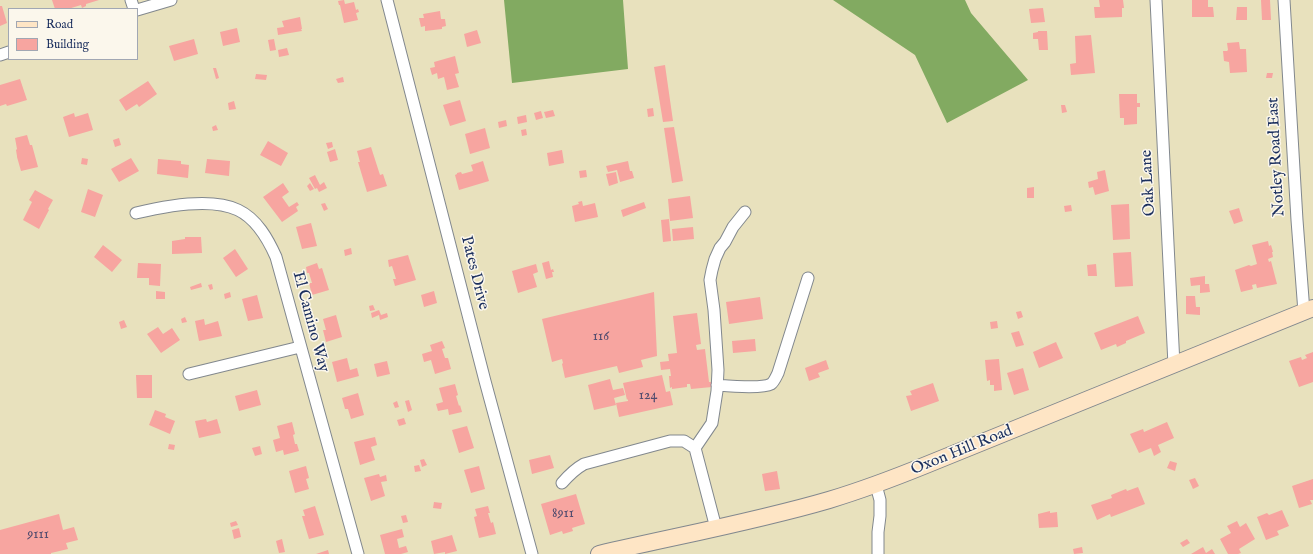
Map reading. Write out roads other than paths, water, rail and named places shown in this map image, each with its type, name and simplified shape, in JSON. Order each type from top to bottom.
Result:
[{"type":"main road","name":"Oxon Hill Road","points":[[599,554],[716,528],[830,500],[876,484],[1308,310]]},
{"type":"street","points":[[138,10],[171,0]]},
{"type":"street","name":"Pates Drive","points":[[387,0],[485,381],[532,554]]},
{"type":"street","name":"Oak Lane","points":[[1156,0],[1174,365]]},
{"type":"street","name":"Notley Road East","points":[[1284,0],[1296,220],[1308,310]]},
{"type":"street","name":"El Camino Way","points":[[136,213],[176,205],[222,205],[238,210],[252,220],[263,232],[276,257],[358,554]]},
{"type":"street","points":[[695,448],[712,423],[716,407],[718,370],[710,280],[714,259],[733,227],[745,212]]},
{"type":"street","points":[[717,385],[736,387],[764,386],[772,383],[778,374],[808,278]]},
{"type":"street","points":[[189,374],[300,346]]},
{"type":"street","points":[[562,483],[569,474],[584,464],[670,441],[684,441],[695,448],[716,528]]},
{"type":"street","points":[[876,484],[880,500],[878,554]]}]
